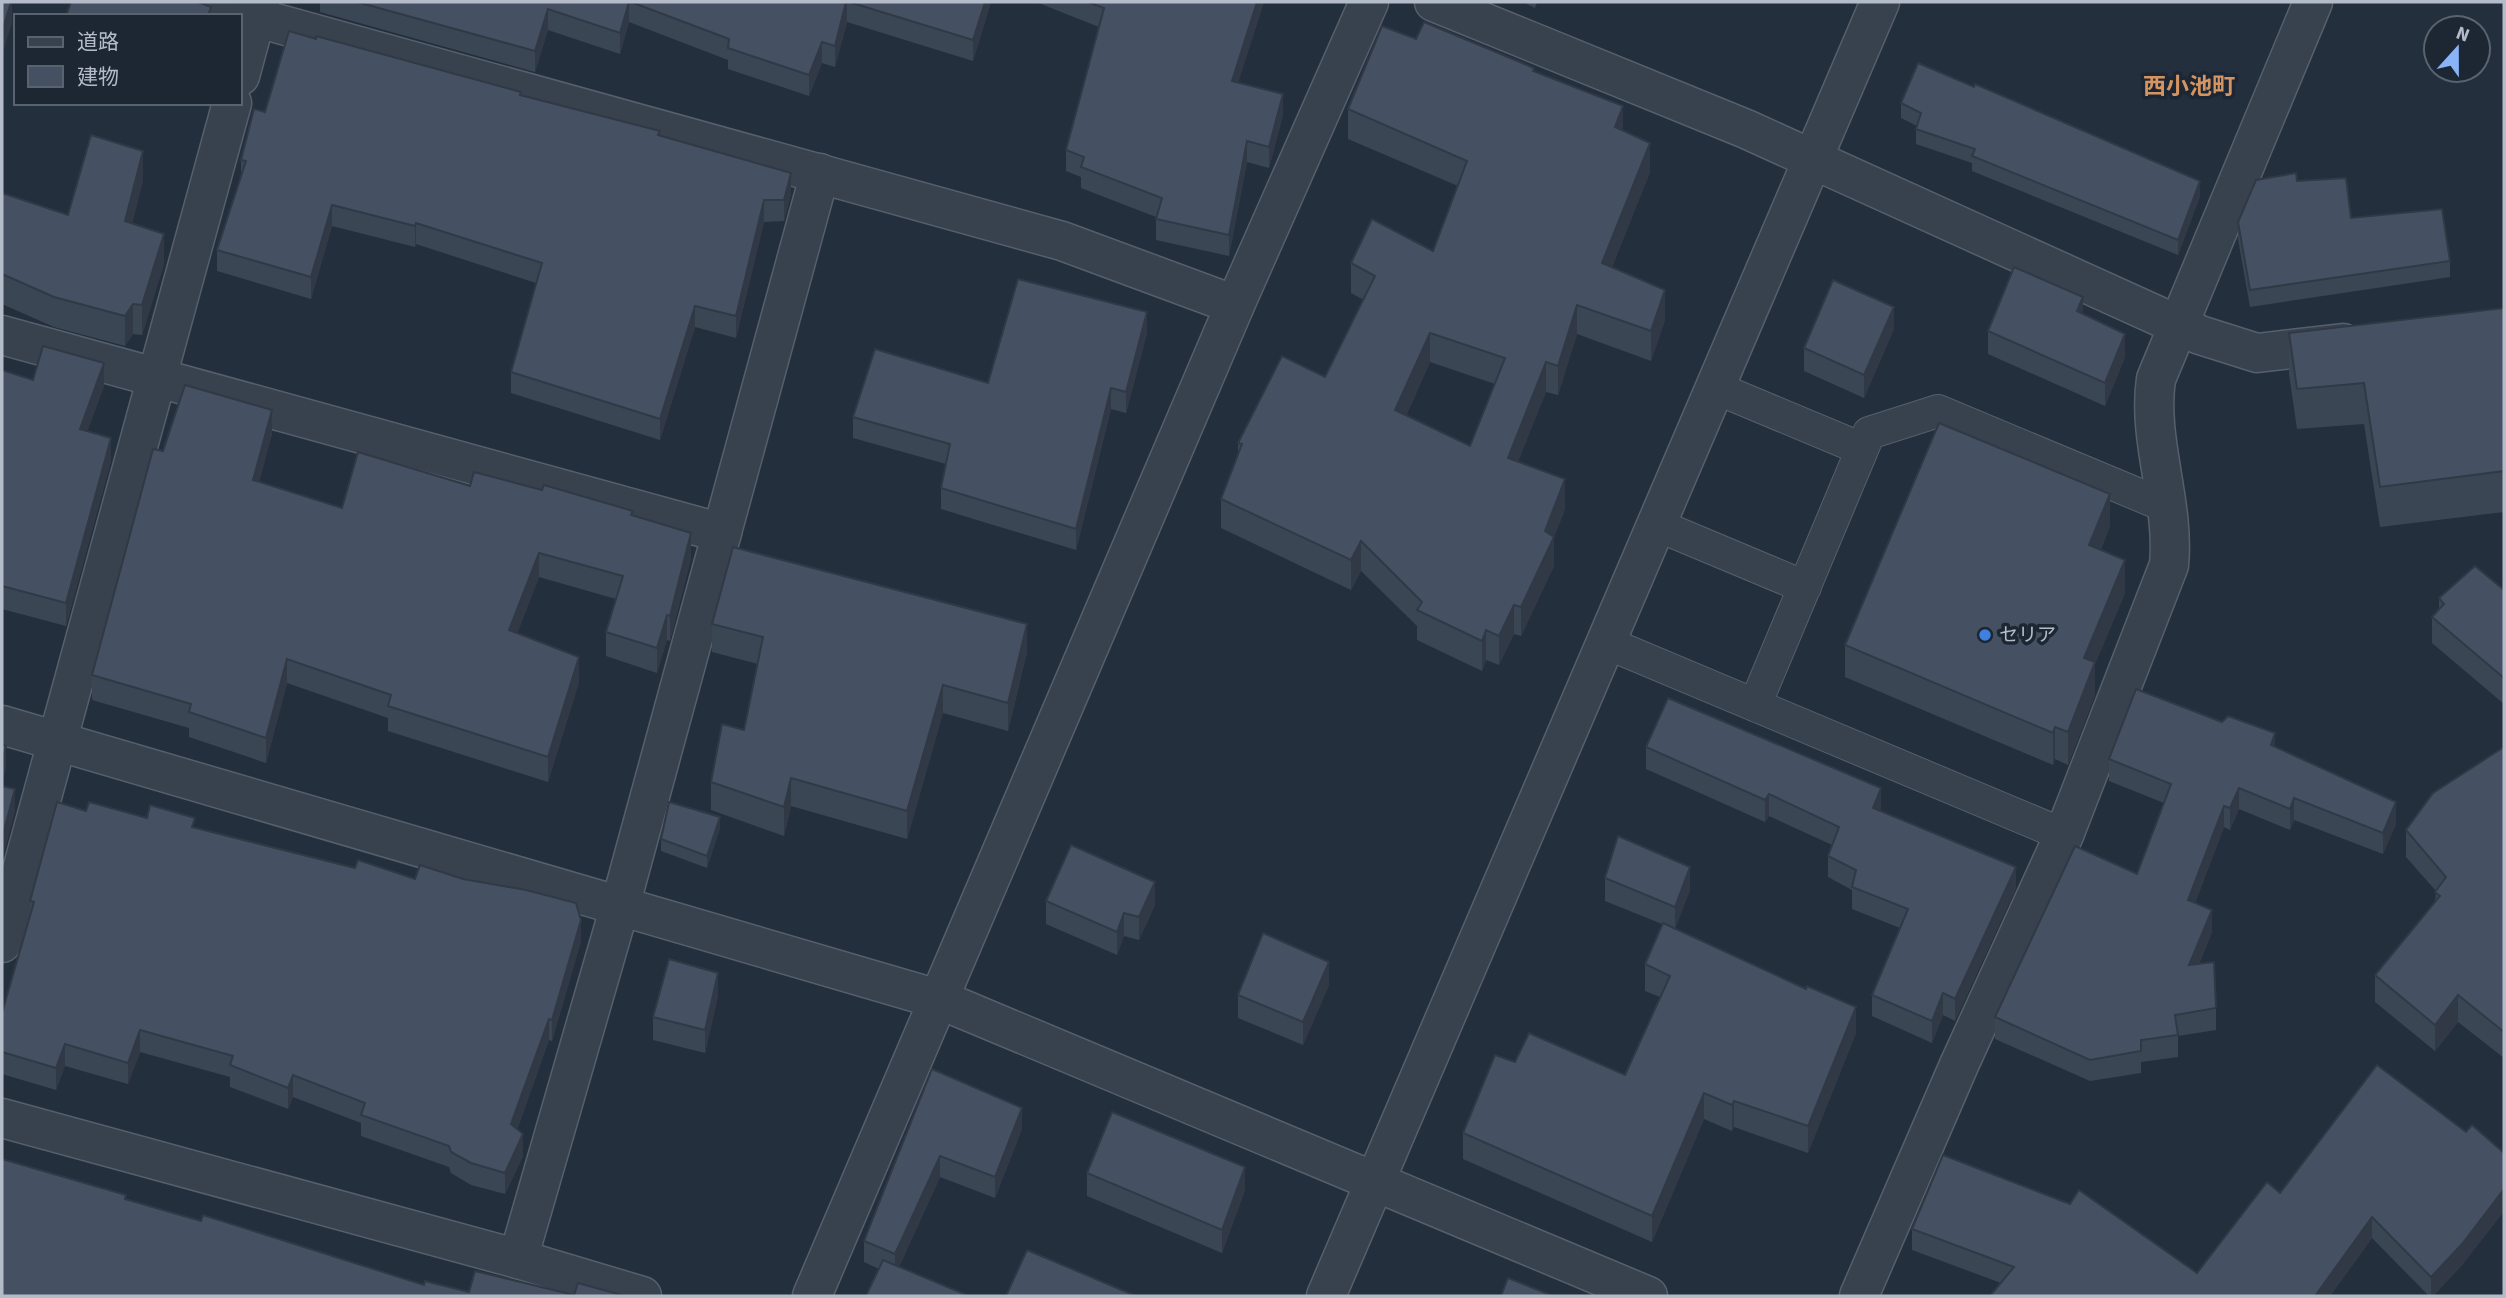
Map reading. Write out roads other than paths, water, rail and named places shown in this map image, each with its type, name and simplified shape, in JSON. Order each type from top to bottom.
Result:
[{"type":"street","points":[[201,2],[258,9],[1062,241],[1235,305]]},
{"type":"street","points":[[812,1296],[941,1000],[1235,305],[1369,2]]},
{"type":"street","points":[[1434,2],[1814,159],[2178,326],[2257,353],[2381,338]]},
{"type":"street","points":[[1326,1296],[1880,2]]},
{"type":"street","points":[[1859,1296],[1959,1065],[2064,835],[2169,565],[2172,535],[2153,401],[2156,379],[2314,2]]},
{"type":"street","points":[[242,69],[258,9]]},
{"type":"street","points":[[2,943],[231,105]]},
{"type":"street","points":[[518,1259],[620,906],[820,173]]},
{"type":"street","points":[[2,335],[722,533]]},
{"type":"street","points":[[2,725],[941,1000],[1648,1296]]},
{"type":"street","points":[[2,1118],[518,1259],[642,1296]]},
{"type":"lane","points":[[1716,388],[1862,449]]},
{"type":"lane","points":[[1755,705],[1869,433],[1938,411],[2168,507]]},
{"type":"lane","points":[[1657,525],[1805,587]]},
{"type":"lane","points":[[1607,643],[2064,835]]},
{"type":"place","name":"セリア","points":[[1985,635]]},
{"type":"district","name":"西小池町","points":[[2189,86]]}]
